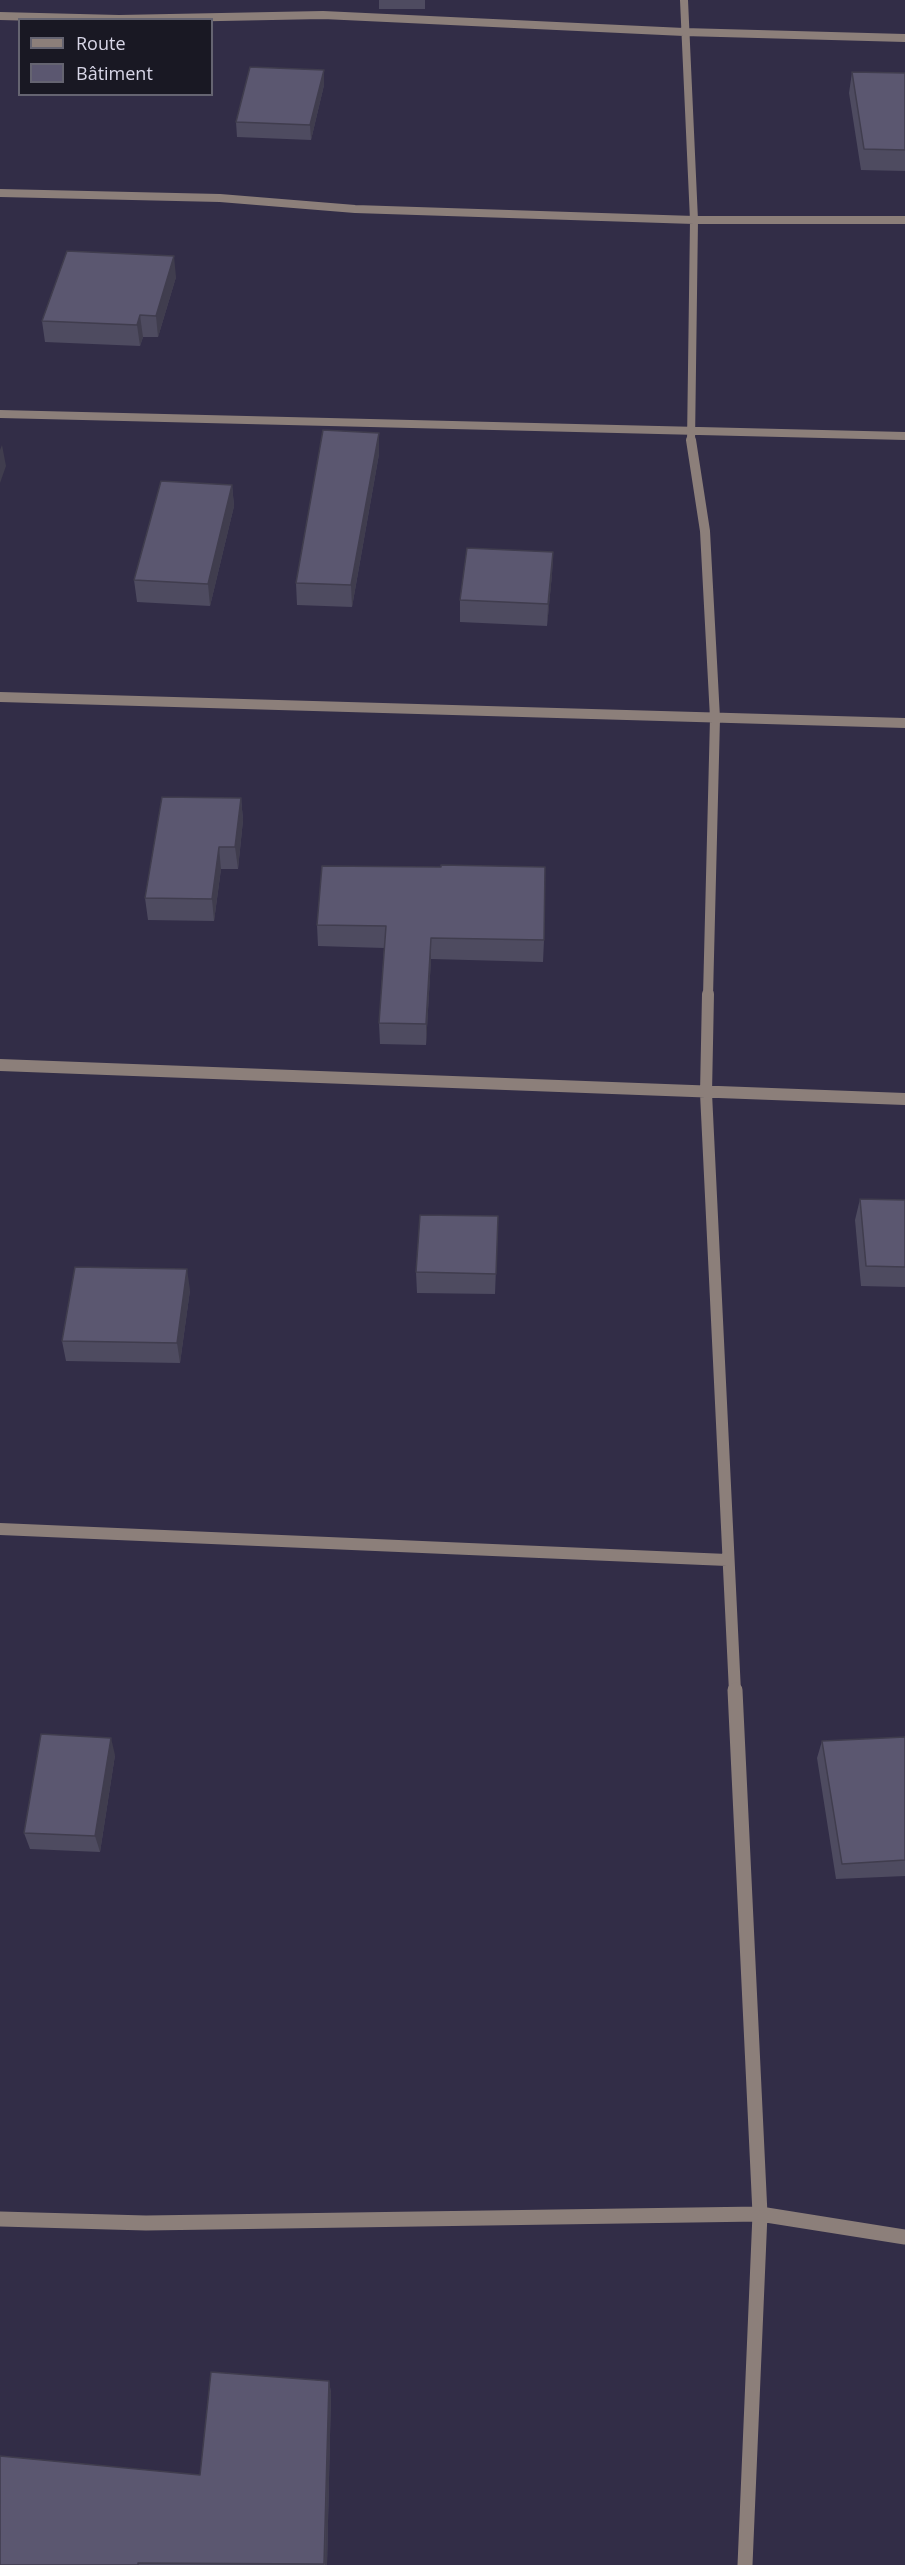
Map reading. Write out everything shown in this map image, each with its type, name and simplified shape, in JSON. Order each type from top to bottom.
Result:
[{"type":"street","points":[[684,0],[694,220],[690,432],[705,531],[715,718],[706,1093],[760,2214],[745,2565]]},
{"type":"street","points":[[170,18],[323,15],[684,32],[905,38]]},
{"type":"street","points":[[0,16],[79,18]]},
{"type":"street","points":[[0,193],[220,198],[355,209],[694,220],[905,220]]},
{"type":"street","points":[[0,414],[905,436]]},
{"type":"street","points":[[0,698],[905,723]]},
{"type":"street","points":[[0,1065],[905,1099]]},
{"type":"street","points":[[0,1529],[728,1560]]},
{"type":"street","points":[[0,2219],[146,2223],[760,2214],[905,2236]]},
{"type":"building","points":[[250,67],[324,70],[310,125],[236,122]]},
{"type":"building","points":[[852,72],[905,73],[905,150],[864,149]]},
{"type":"building","points":[[67,251],[174,256],[156,316],[140,315],[137,325],[42,321]]},
{"type":"building","points":[[323,430],[379,433],[351,585],[296,583]]},
{"type":"building","points":[[161,481],[232,485],[208,584],[134,580]]},
{"type":"building","points":[[467,548],[553,552],[548,604],[460,600]]},
{"type":"building","points":[[162,797],[241,798],[235,847],[219,847],[212,899],[145,898]]},
{"type":"building","points":[[441,865],[545,867],[544,940],[431,938],[426,1024],[379,1023],[386,926],[317,925],[322,866],[441,867]]},
{"type":"building","points":[[860,1199],[905,1200],[905,1267],[866,1266]]},
{"type":"building","points":[[420,1215],[498,1216],[496,1274],[416,1272]]},
{"type":"building","points":[[75,1267],[187,1269],[177,1343],[62,1341]]},
{"type":"building","points":[[41,1734],[111,1738],[95,1836],[24,1833]]},
{"type":"building","points":[[905,1737],[905,1860],[842,1864],[822,1741]]},
{"type":"building","points":[[211,2372],[329,2381],[324,2564],[0,2565],[0,2456],[200,2475]]}]
